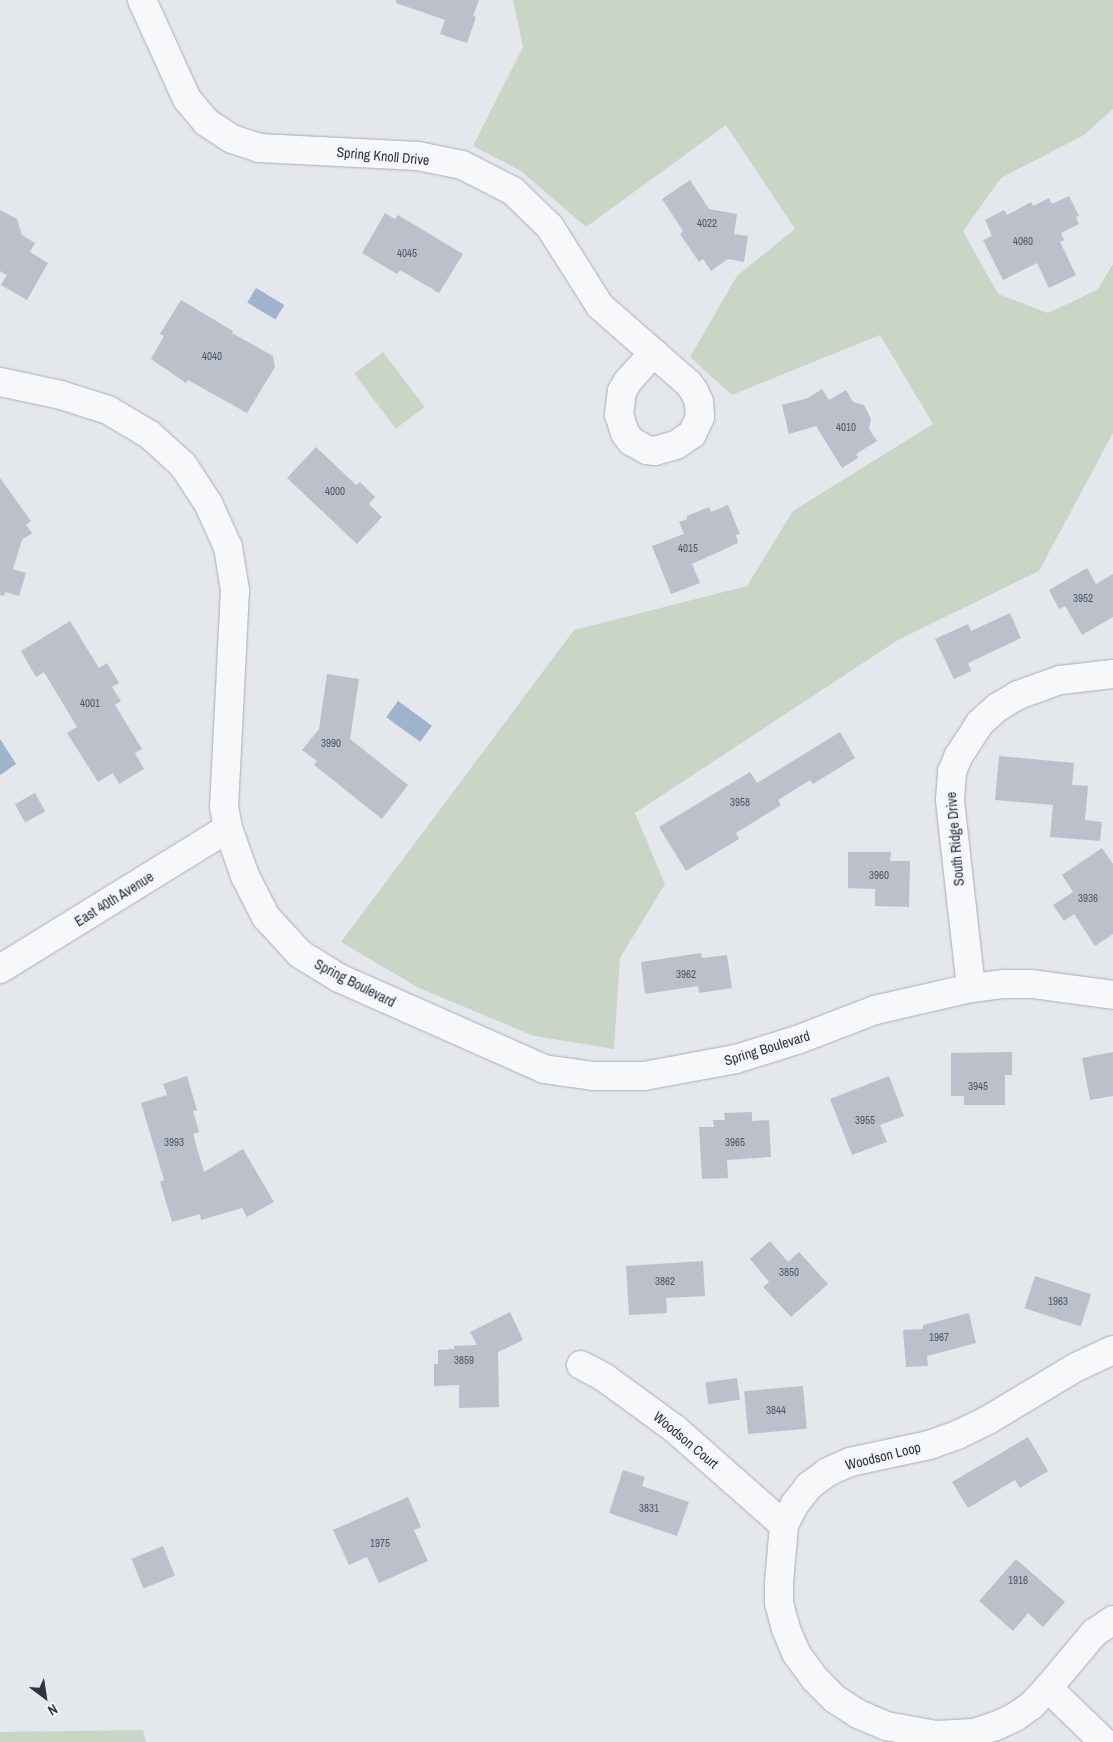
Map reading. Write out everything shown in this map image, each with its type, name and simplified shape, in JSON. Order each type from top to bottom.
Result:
[{"type":"street","name":"Spring Knoll Drive","points":[[142,0],[187,99],[206,122],[232,139],[260,148],[418,156],[462,165],[513,191],[550,227],[600,306],[653,353]]},
{"type":"street","name":"Spring Boulevard","points":[[0,382],[61,395],[108,410],[150,435],[184,464],[208,503],[228,547],[236,590],[224,807],[228,828],[245,876],[266,917],[300,954],[339,978],[544,1069],[593,1076],[644,1076],[736,1060],[797,1040],[874,1010],[971,988],[1005,984],[1032,984],[1113,995]]},
{"type":"street","name":"South Ridge Drive","points":[[971,988],[950,800],[952,772],[958,756],[980,723],[998,707],[1018,695],[1060,680],[1113,674]]},
{"type":"street","name":"East 40th Avenue","points":[[0,969],[228,828]]},
{"type":"street","name":"Woodson Loop","points":[[1113,1350],[1078,1366],[988,1420],[957,1435],[930,1445],[850,1462],[828,1472],[809,1486],[795,1504],[784,1525],[779,1590],[779,1604],[786,1629],[796,1653],[815,1679],[835,1699],[858,1714],[886,1726],[936,1734],[974,1733],[1015,1717],[1031,1706],[1048,1688],[1094,1633],[1113,1620]]},
{"type":"street","name":"Woodson Court","points":[[580,1365],[605,1378],[675,1429],[784,1525]]},
{"type":"street","points":[[1048,1688],[1104,1742]]},
{"type":"green space","points":[[513,0],[1113,0],[1113,109],[1084,135],[1001,178],[963,231],[998,294],[1048,313],[1097,290],[1113,264],[1113,433],[1039,571],[898,640],[635,813],[665,884],[620,958],[614,1049],[534,1036],[419,988],[341,942],[574,630],[747,586],[793,511],[933,424],[880,335],[732,395],[690,357],[737,276],[795,229],[726,125],[586,227],[521,171],[473,146],[523,47]]},
{"type":"green space","points":[[383,352],[425,407],[396,429],[354,374]]},
{"type":"green space","points":[[143,1730],[146,1742],[0,1742],[0,1732]]},
{"type":"water","points":[[256,288],[284,305],[276,320],[247,303]]},
{"type":"water","points":[[398,701],[432,726],[420,742],[386,717]]},
{"type":"water","points":[[0,739],[16,764],[0,775]]},
{"type":"building","points":[[396,0],[479,0],[473,16],[476,17],[467,43],[440,34],[445,20],[396,3]]},
{"type":"building","points":[[690,180],[709,209],[737,214],[734,234],[748,236],[744,262],[728,259],[711,271],[703,259],[699,262],[680,234],[683,231],[662,199]]},
{"type":"building","points":[[1069,196],[1079,216],[1076,217],[1079,224],[1061,233],[1064,240],[1060,242],[1076,275],[1049,288],[1037,263],[1003,280],[983,240],[992,236],[985,220],[1004,210],[1007,215],[1031,202],[1033,206],[1049,198],[1052,204]]},
{"type":"building","points":[[0,210],[17,219],[22,235],[35,243],[30,252],[48,263],[27,300],[1,285],[7,275],[0,271]]},
{"type":"building","points":[[385,213],[395,219],[398,215],[463,254],[439,293],[400,270],[397,274],[362,253]]},
{"type":"building","points":[[181,300],[233,331],[232,333],[273,356],[275,367],[247,413],[188,380],[186,383],[151,359],[164,336],[160,334]]},
{"type":"building","points":[[822,389],[829,400],[846,390],[853,402],[864,405],[871,419],[869,429],[877,441],[856,454],[858,458],[842,468],[816,426],[789,434],[782,405],[808,398]]},
{"type":"building","points":[[316,447],[356,485],[360,482],[375,497],[369,504],[382,517],[357,544],[287,478]]},
{"type":"building","points":[[0,478],[31,521],[26,525],[32,533],[22,540],[13,569],[26,573],[19,596],[5,592],[4,596],[0,595]]},
{"type":"building","points":[[728,505],[740,534],[736,535],[738,543],[692,564],[700,583],[671,594],[652,546],[684,534],[679,522],[687,519],[687,516],[709,507],[711,512]]},
{"type":"building","points":[[1087,568],[1096,584],[1113,574],[1113,617],[1082,635],[1065,606],[1059,609],[1049,590]]},
{"type":"building","points":[[1010,613],[1021,638],[968,663],[971,671],[954,679],[935,639],[968,624],[971,631]]},
{"type":"building","points":[[70,621],[99,668],[107,663],[119,683],[112,687],[121,701],[115,705],[142,749],[135,753],[144,769],[119,784],[113,773],[98,782],[67,733],[77,727],[44,672],[36,677],[21,651]]},
{"type":"building","points":[[327,674],[359,679],[350,739],[408,785],[382,819],[314,765],[317,761],[302,750],[319,729]]},
{"type":"building","points":[[840,732],[855,758],[813,784],[810,780],[778,800],[781,805],[736,833],[739,839],[686,871],[659,827],[750,772],[757,783]]},
{"type":"building","points":[[999,756],[1074,763],[1072,785],[1088,786],[1085,820],[1102,822],[1100,841],[1050,837],[1053,805],[995,800]]},
{"type":"building","points":[[35,793],[45,811],[25,823],[15,804]]},
{"type":"building","points":[[1102,848],[1113,864],[1113,934],[1095,946],[1074,914],[1064,921],[1053,905],[1073,892],[1062,875]]},
{"type":"building","points":[[848,852],[891,852],[890,861],[910,861],[909,907],[875,906],[875,889],[848,888]]},
{"type":"building","points":[[701,953],[702,958],[727,955],[732,988],[699,993],[698,986],[645,994],[641,962]]},
{"type":"building","points":[[1012,1052],[1012,1075],[1005,1075],[1005,1105],[964,1105],[964,1096],[951,1096],[951,1053]]},
{"type":"building","points":[[1113,1052],[1113,1096],[1090,1100],[1082,1058]]},
{"type":"building","points":[[187,1076],[197,1110],[193,1111],[199,1132],[193,1134],[204,1172],[243,1149],[274,1202],[247,1217],[242,1208],[201,1220],[200,1214],[172,1222],[160,1182],[164,1180],[141,1103],[167,1095],[163,1084]]},
{"type":"building","points":[[889,1076],[904,1116],[880,1125],[887,1142],[852,1155],[830,1099]]},
{"type":"building","points":[[752,1112],[752,1121],[769,1120],[771,1157],[727,1160],[728,1178],[702,1179],[699,1127],[714,1127],[713,1120],[725,1120],[724,1113]]},
{"type":"building","points":[[770,1241],[788,1262],[799,1252],[828,1284],[791,1317],[763,1287],[769,1282],[750,1259]]},
{"type":"building","points":[[703,1261],[705,1296],[666,1298],[667,1313],[629,1315],[626,1266]]},
{"type":"building","points":[[1035,1276],[1091,1294],[1081,1327],[1024,1308]]},
{"type":"building","points":[[510,1312],[523,1340],[498,1352],[499,1407],[459,1408],[459,1385],[434,1386],[434,1364],[438,1364],[438,1350],[454,1349],[454,1346],[477,1345],[470,1332]]},
{"type":"building","points":[[969,1313],[976,1343],[927,1356],[928,1366],[906,1367],[903,1330],[923,1329],[923,1325]]},
{"type":"building","points":[[737,1378],[740,1400],[708,1404],[705,1382]]},
{"type":"building","points":[[803,1386],[807,1429],[748,1434],[744,1391]]},
{"type":"building","points":[[1028,1437],[1048,1471],[1020,1488],[1015,1480],[968,1508],[952,1482]]},
{"type":"building","points":[[623,1470],[645,1477],[642,1486],[689,1502],[677,1536],[609,1513]]},
{"type":"building","points":[[408,1497],[421,1527],[414,1530],[428,1561],[379,1583],[367,1557],[349,1565],[333,1530]]},
{"type":"building","points":[[163,1546],[175,1576],[143,1588],[131,1559]]},
{"type":"building","points":[[1016,1559],[1065,1602],[1043,1627],[1028,1613],[1013,1631],[979,1601]]}]
